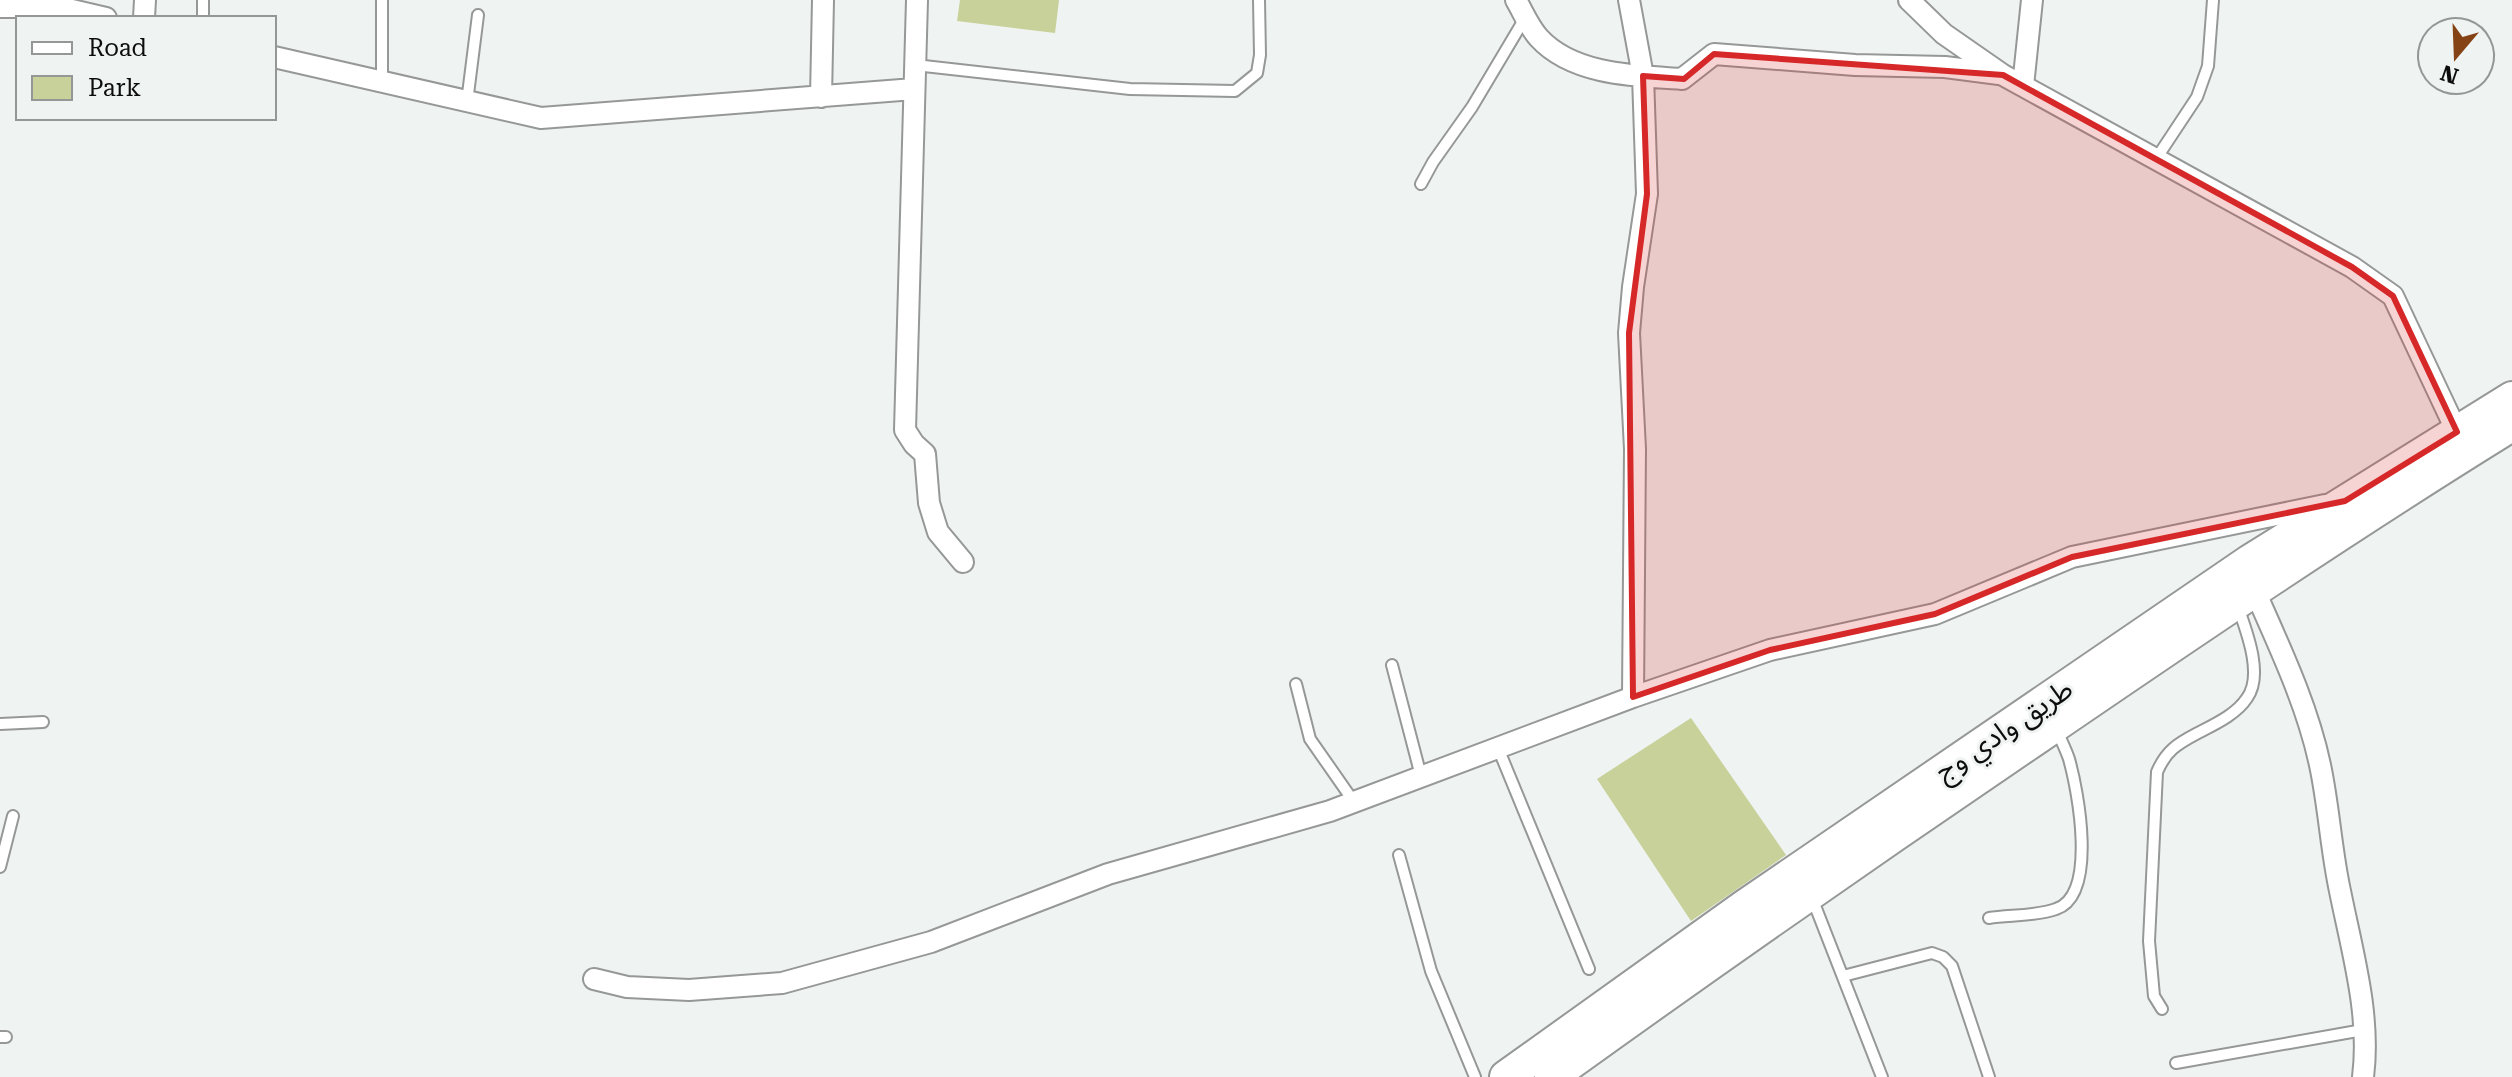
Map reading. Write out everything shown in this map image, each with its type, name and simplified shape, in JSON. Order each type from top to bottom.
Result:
[{"type":"main road","name":"طريق وادي وج","points":[[1506,1077],[1745,906],[2250,561],[2512,398]]},
{"type":"main road","name":"طريق وادي وج","points":[[1551,1077],[1810,892],[2245,595],[2359,519],[2512,424]]},
{"type":"street","points":[[821,97],[823,0]]},
{"type":"street","points":[[917,0],[905,430],[925,454],[929,503],[938,532],[963,562]]},
{"type":"street","points":[[1629,0],[1643,76],[1647,194],[1629,333],[1635,449],[1633,697]]},
{"type":"street","points":[[1909,0],[1944,34],[2003,75],[2352,267],[2393,296],[2457,432]]},
{"type":"street","points":[[2023,86],[2032,0]]},
{"type":"street","points":[[0,7],[59,7],[97,16]]},
{"type":"street","points":[[1521,8],[1536,35],[1549,48],[1575,63],[1643,76],[1682,79],[1714,54],[1855,65],[1945,67],[2003,75]]},
{"type":"street","points":[[276,57],[541,118],[914,89]]},
{"type":"street","points":[[594,979],[627,987],[689,990],[782,983],[931,942],[1108,874],[1354,802],[1633,697],[1770,650],[1935,614],[2072,557],[2345,501]]},
{"type":"street","points":[[2245,595],[2305,712],[2320,765],[2336,876],[2360,990],[2363,1077]]},
{"type":"lane","points":[[382,0],[382,83]]},
{"type":"lane","points":[[915,65],[1130,89],[1235,91],[1257,73],[1260,55],[1259,0]]},
{"type":"lane","points":[[2156,159],[2197,97],[2208,66],[2213,0]]},
{"type":"lane","points":[[1421,184],[1472,107],[1521,8]]},
{"type":"lane","points":[[467,102],[478,15]]},
{"type":"lane","points":[[2162,1009],[2154,996],[2149,941],[2157,772],[2171,748],[2223,719],[2248,698],[2253,682],[2245,595]]},
{"type":"lane","points":[[1392,665],[1421,776]]},
{"type":"lane","points":[[1296,684],[1310,739],[1354,802]]},
{"type":"lane","points":[[0,724],[43,722]]},
{"type":"lane","points":[[1989,918],[2058,909],[2077,887],[2082,841],[2077,803],[2069,758],[2055,725]]},
{"type":"lane","points":[[1498,748],[1589,969]]},
{"type":"lane","points":[[0,867],[13,816]]},
{"type":"lane","points":[[1399,855],[1431,971],[1475,1077]]},
{"type":"lane","points":[[1810,892],[1882,1077]]},
{"type":"lane","points":[[1843,976],[1932,953],[1943,957],[1952,966],[1989,1077]]},
{"type":"lane","points":[[2176,1063],[2363,1030]]},
{"type":"highlighted area","points":[[1714,54],[2003,75],[2352,267],[2393,296],[2457,432],[2345,501],[2072,557],[1935,614],[1770,650],[1633,697],[1629,333],[1647,194],[1643,76],[1684,79]]},
{"type":"green space","points":[[960,0],[1059,0],[1055,33],[957,21]]},
{"type":"green space","points":[[1691,718],[1786,855],[1691,921],[1597,779]]}]
